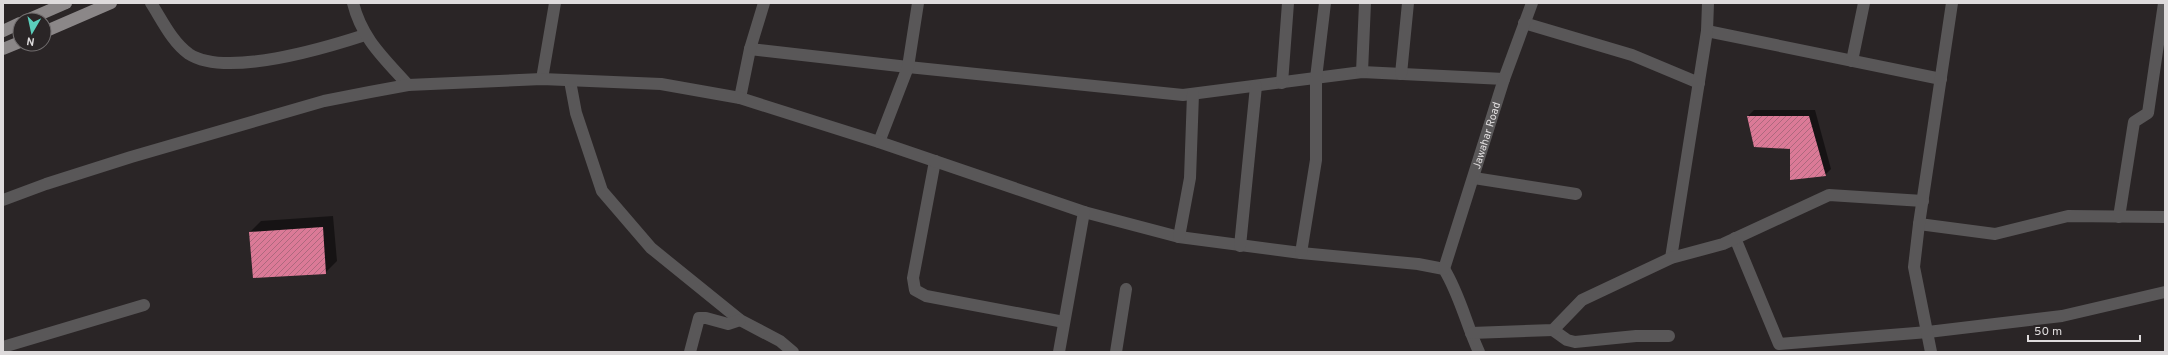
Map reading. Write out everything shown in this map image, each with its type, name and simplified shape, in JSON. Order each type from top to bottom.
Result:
[{"type":"main road","points":[[45,12],[66,3]]},
{"type":"main road","points":[[52,29],[111,3]]},
{"type":"street","points":[[150,3],[178,44],[190,54],[202,60],[219,62],[296,55],[365,35]]},
{"type":"street","points":[[353,3],[358,22],[365,35],[408,85]]},
{"type":"street","points":[[542,79],[555,3]]},
{"type":"street","points":[[740,98],[750,49],[764,3]]},
{"type":"street","points":[[879,142],[908,67],[918,3]]},
{"type":"street","points":[[1282,83],[1288,3]]},
{"type":"street","points":[[1300,254],[1316,160],[1316,78],[1325,3]]},
{"type":"street","points":[[1362,72],[1365,3]]},
{"type":"street","points":[[1401,74],[1408,3]]},
{"type":"street","name":"Jawahar Road","points":[[1444,269],[1474,178],[1504,79],[1532,3]]},
{"type":"street","points":[[1671,258],[1707,31],[1708,3]]},
{"type":"street","points":[[1852,61],[1864,3]]},
{"type":"street","points":[[1932,352],[1914,267],[1952,3]]},
{"type":"street","points":[[2118,217],[2134,122],[2148,113],[2164,3]]},
{"type":"street","points":[[1524,23],[1632,55],[1699,83]]},
{"type":"street","points":[[1707,31],[1941,79]]},
{"type":"street","points":[[750,49],[908,67],[1183,95],[1362,72],[1504,79]]},
{"type":"street","points":[[3,200],[46,184],[124,159],[324,101],[408,85],[542,79],[661,84],[740,98],[879,142],[1084,212],[1179,238],[1300,254],[1418,264],[1444,269],[1456,289],[1479,352]]},
{"type":"street","points":[[570,81],[576,113],[602,191],[651,248],[740,320],[778,347],[793,352]]},
{"type":"street","points":[[1240,246],[1256,86]]},
{"type":"street","points":[[1179,238],[1190,178],[1193,94]]},
{"type":"street","points":[[935,161],[913,278],[915,290],[926,296],[1064,322]]},
{"type":"street","points":[[1474,178],[1576,194]]},
{"type":"street","points":[[1553,330],[1582,300],[1671,258],[1723,244],[1829,195],[1923,201]]},
{"type":"street","points":[[1059,352],[1084,212]]},
{"type":"street","points":[[1919,224],[1995,234],[2068,216],[2165,217]]},
{"type":"street","points":[[1735,238],[1779,344],[1814,346],[2062,316],[2165,292]]},
{"type":"street","points":[[1116,352],[1126,289]]},
{"type":"street","points":[[3,347],[144,305]]},
{"type":"street","points":[[690,352],[699,318],[706,318],[728,324],[740,320]]},
{"type":"street","points":[[1471,333],[1553,330],[1567,340],[1575,342],[1636,336],[1669,336]]},
{"type":"building","points":[[1747,116],[1809,116],[1826,176],[1790,180],[1790,149],[1754,147]]},
{"type":"building","points":[[323,227],[326,274],[253,278],[249,232]]}]
